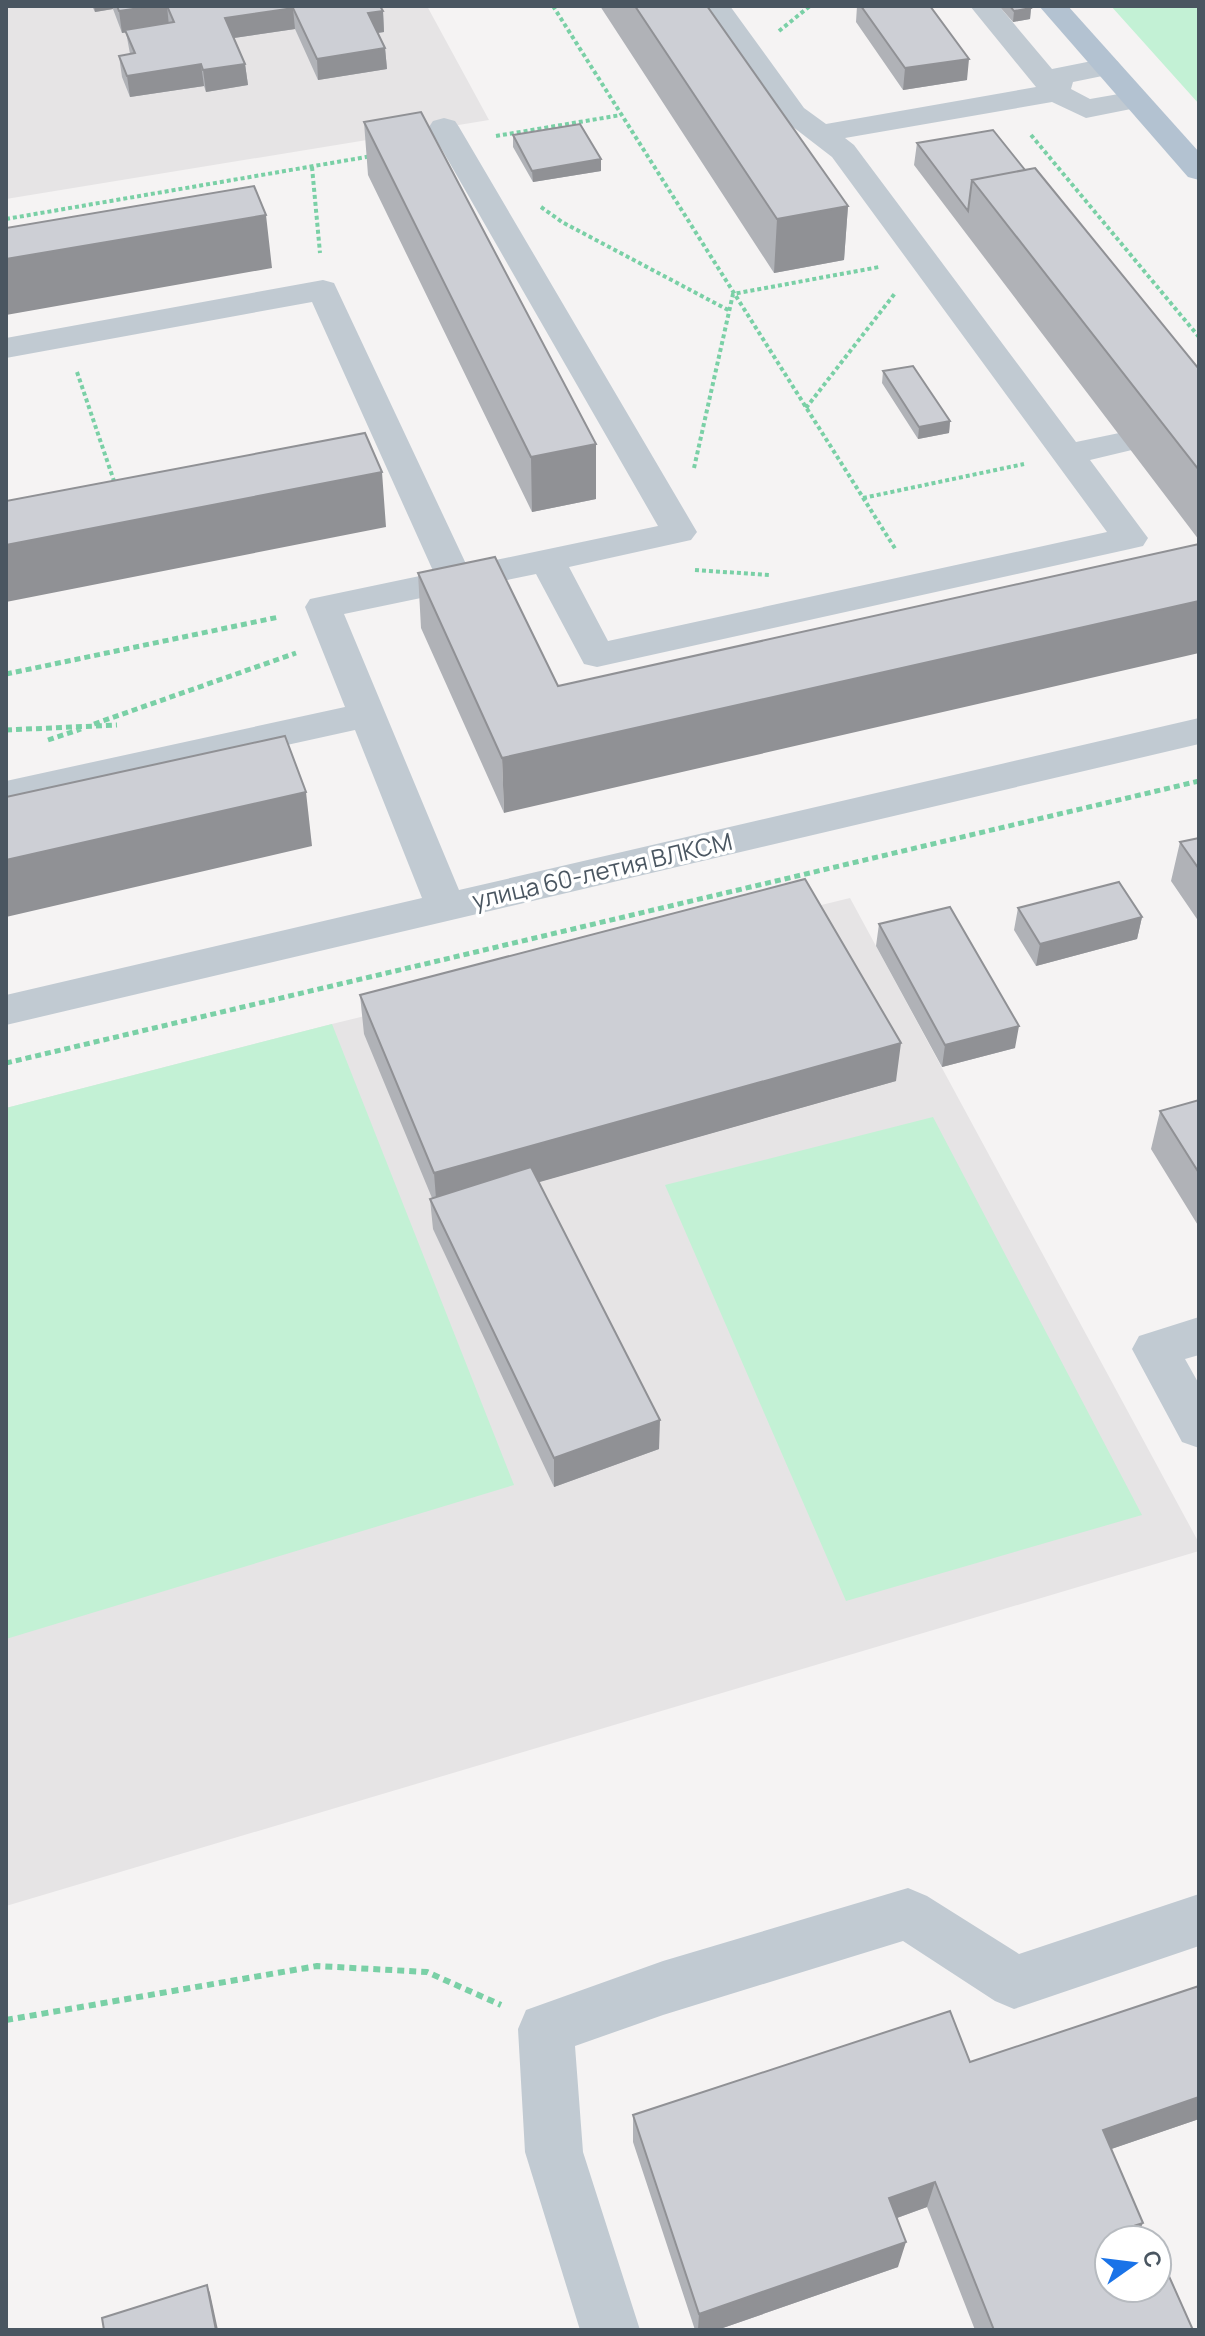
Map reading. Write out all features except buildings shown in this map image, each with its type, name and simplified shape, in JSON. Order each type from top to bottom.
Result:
[{"type":"main road","points":[[1053,6],[1199,171]]},
{"type":"main road","points":[[1084,6],[1199,134]]},
{"type":"street","points":[[547,560],[597,655],[1130,538],[843,151],[794,114],[716,6]]},
{"type":"street","points":[[984,6],[1056,92],[1086,109],[1136,100]]},
{"type":"street","points":[[1056,92],[1060,76],[1107,67]]},
{"type":"street","points":[[820,134],[1056,92]]},
{"type":"street","points":[[446,907],[330,623],[455,580],[679,532],[448,135]]},
{"type":"street","points":[[6,348],[323,290],[376,443],[455,580]]},
{"type":"street","points":[[1068,454],[1124,442]]},
{"type":"street","points":[[6,794],[367,715]]},
{"type":"street","name":"улица 60-летия ВЛКСМ","points":[[6,1010],[1199,731]]},
{"type":"street","points":[[1199,1336],[1155,1349],[1199,1428]]},
{"type":"street","points":[[610,2330],[554,2152],[546,2029],[663,1988],[908,1914],[1014,1982],[1199,1920]]},
{"type":"path","points":[[553,6],[918,585]]},
{"type":"path","points":[[1005,101],[1199,337]]},
{"type":"path","points":[[6,219],[312,167],[448,135],[621,115]]},
{"type":"path","points":[[312,167],[323,290]]},
{"type":"path","points":[[538,204],[562,222],[730,311]]},
{"type":"path","points":[[733,294],[923,258]]},
{"type":"path","points":[[806,408],[923,258]]},
{"type":"path","points":[[679,532],[733,294]]},
{"type":"path","points":[[65,337],[118,493]]},
{"type":"path","points":[[863,498],[1068,454]]},
{"type":"path","points":[[686,569],[779,576]]},
{"type":"path","points":[[6,674],[330,623]]},
{"type":"path","points":[[46,741],[330,623]]},
{"type":"path","points":[[6,1063],[1199,781]]},
{"type":"path","points":[[6,2020],[317,1966],[427,1972],[546,2029]]},
{"type":"shaded area","points":[[6,6],[427,6],[489,120],[6,199]]},
{"type":"shaded area","points":[[850,898],[1199,1543],[1199,1551],[6,1906],[6,1108],[332,1024]]},
{"type":"green space","points":[[1111,6],[1199,6],[1199,104]]},
{"type":"green space","points":[[332,1024],[514,1485],[6,1639],[6,1108]]},
{"type":"green space","points":[[933,1117],[1142,1515],[846,1601],[665,1185]]}]
